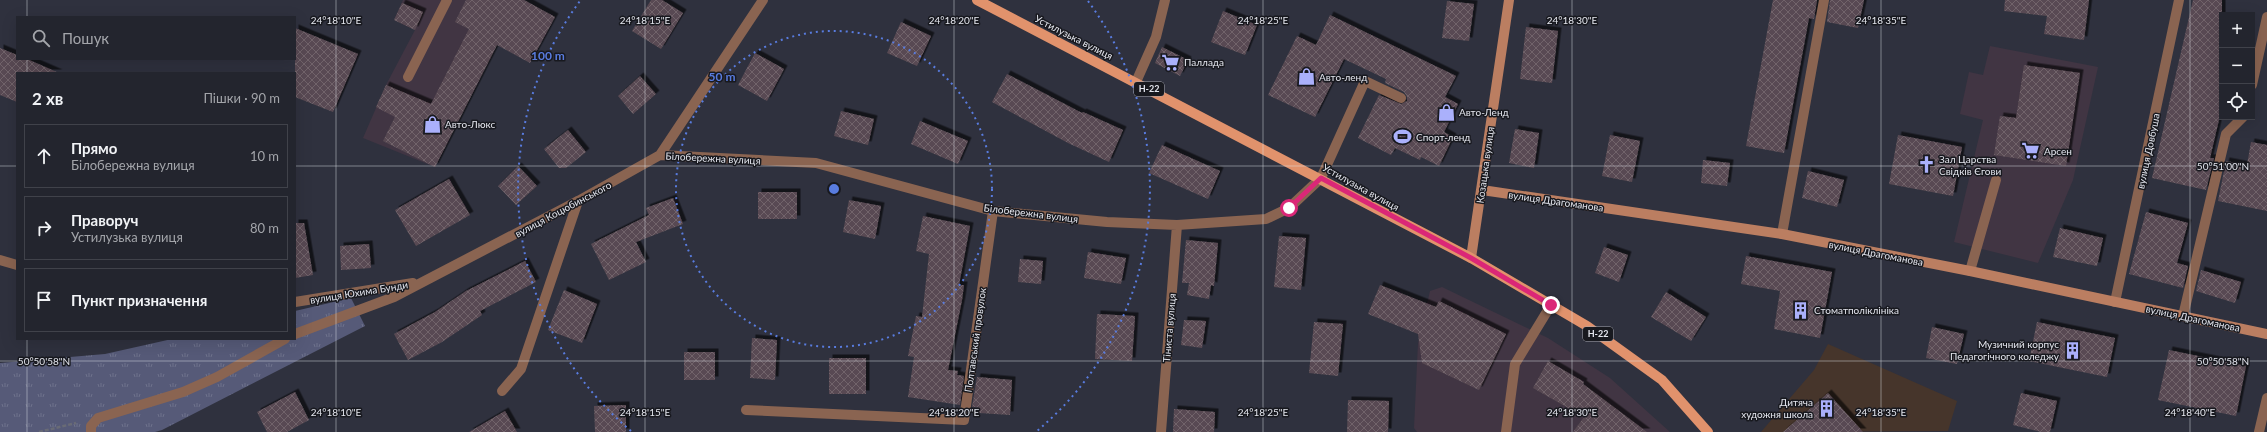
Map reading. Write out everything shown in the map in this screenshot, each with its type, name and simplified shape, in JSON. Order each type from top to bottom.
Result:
[{"type":"main road","name":"Устилузька вулиця","points":[[977,0],[1321,178],[1471,258],[1587,326],[1662,380],[1708,432]]},
{"type":"street","points":[[408,77],[447,0]]},
{"type":"street","name":"вулиця Коцюбинського","points":[[296,334],[394,297],[578,201],[660,155],[763,0]]},
{"type":"street","points":[[1136,82],[1156,37],[1165,0]]},
{"type":"street","name":"Козацька вулиця","points":[[1471,258],[1509,0]]},
{"type":"street","points":[[1782,234],[1824,0]]},
{"type":"street","name":"вулиця Довбуша","points":[[2115,302],[2179,0]]},
{"type":"street","points":[[2252,84],[2267,17]]},
{"type":"street","points":[[1321,178],[1365,81],[1401,98]]},
{"type":"street","points":[[2183,316],[2226,134],[2240,120]]},
{"type":"street","name":"Білобережна вулиця","points":[[660,155],[816,163],[993,210],[1107,222],[1177,225],[1266,219],[1289,208],[1321,178]]},
{"type":"street","points":[[1970,271],[1996,180]]},
{"type":"street","name":"вулиця Драгоманова","points":[[1482,190],[1782,234],[1970,271],[2267,334]]},
{"type":"street","points":[[502,391],[521,369],[578,201]]},
{"type":"street","name":"Полтавський провулок","points":[[746,410],[964,420],[993,210]]},
{"type":"street","name":"Тіниста вулиця","points":[[1161,432],[1177,225]]},
{"type":"street","points":[[0,260],[16,265]]},
{"type":"street","name":"вулиця Юхима Бунди","points":[[296,302],[423,282]]},
{"type":"street","points":[[1506,432],[1516,364],[1551,305]]},
{"type":"street","points":[[90,432],[91,426],[98,418],[183,392],[217,377],[283,340]]},
{"type":"street","points":[[2259,432],[2267,398]]},
{"type":"path","points":[[39,432],[98,418]]},
{"type":"shaded area","points":[[403,0],[519,0],[435,167],[363,138],[386,85],[415,30],[394,20]]},
{"type":"shaded area","points":[[1990,46],[2098,67],[2073,180],[2038,263],[1954,242],[1983,120],[1960,114],[1969,72],[1983,75]]},
{"type":"shaded area","points":[[1442,287],[1548,338],[1610,378],[1670,432],[1417,432],[1414,428],[1418,343],[1430,291]]},
{"type":"shaded area","points":[[1828,344],[1957,401],[1948,431],[1761,432],[1814,370]]},
{"type":"green space","points":[[351,298],[365,326],[162,430],[155,432],[0,432],[0,363],[105,354],[168,340],[296,340],[296,311]]},
{"type":"building","points":[[466,0],[524,0],[555,17],[530,63],[497,45],[435,167],[383,141],[395,117],[376,107],[386,85],[431,104],[469,29],[455,22]]},
{"type":"building","points":[[651,0],[662,0],[683,13],[661,49],[632,31]]},
{"type":"building","points":[[1773,0],[1817,0],[1814,19],[1809,18],[1784,153],[1746,146]]},
{"type":"building","points":[[1830,0],[1864,0],[1858,28],[1827,22]]},
{"type":"building","points":[[2005,0],[2089,0],[2084,40],[2044,34],[2047,16],[2004,11]]},
{"type":"building","points":[[2193,0],[2222,0],[2222,12],[2219,12],[2219,120],[2210,158],[2214,158],[2206,190],[2152,178]]},
{"type":"building","points":[[1447,1],[1474,4],[1469,41],[1442,38]]},
{"type":"building","points":[[402,3],[423,12],[415,30],[394,20]]},
{"type":"building","points":[[1223,11],[1257,25],[1245,55],[1211,42]]},
{"type":"building","points":[[1330,15],[1456,76],[1445,97],[1458,104],[1444,132],[1453,137],[1439,166],[1421,157],[1420,160],[1395,148],[1391,155],[1358,138],[1379,95],[1401,104],[1407,101],[1407,97],[1404,92],[1385,83],[1386,79],[1344,59],[1315,117],[1268,95],[1297,36],[1316,45]]},
{"type":"building","points":[[901,22],[931,36],[917,66],[887,53]]},
{"type":"building","points":[[1526,27],[1558,31],[1552,83],[1520,79]]},
{"type":"building","points":[[296,28],[358,54],[333,112],[296,97]]},
{"type":"building","name":"Паллада","points":[[1162,47],[1188,60],[1180,76],[1155,63]]},
{"type":"building","points":[[0,48],[16,55],[16,60],[29,60],[57,72],[16,72],[16,102],[0,95]]},
{"type":"building","points":[[755,53],[784,69],[767,101],[738,85]]},
{"type":"building","points":[[2024,65],[2080,73],[2066,166],[1994,155],[2000,116],[2016,118]]},
{"type":"building","points":[[1007,74],[1082,113],[1083,112],[1123,130],[1109,162],[1068,143],[992,102]]},
{"type":"building","points":[[640,76],[656,94],[633,114],[618,96]]},
{"type":"building","points":[[841,111],[874,119],[868,145],[834,136]]},
{"type":"building","points":[[920,121],[968,141],[958,164],[911,144]]},
{"type":"building","points":[[1515,129],[1539,133],[1534,168],[1509,163]]},
{"type":"building","points":[[568,130],[586,152],[566,168],[559,168],[544,149]]},
{"type":"building","points":[[1610,135],[1640,141],[1632,182],[1602,176]]},
{"type":"building","name":"Зал Царства Свідків Єгови","points":[[1898,135],[1962,147],[1953,196],[1889,184]]},
{"type":"building","points":[[2251,142],[2267,145],[2267,211],[2218,201],[2226,161],[2247,165]]},
{"type":"building","points":[[1162,145],[1220,171],[1208,199],[1149,173]]},
{"type":"building","points":[[1703,160],[1730,163],[1727,186],[1701,183]]},
{"type":"building","points":[[518,166],[537,186],[516,205],[498,186]]},
{"type":"building","points":[[1808,171],[1844,180],[1837,207],[1802,198]]},
{"type":"building","points":[[449,179],[470,215],[416,246],[395,210]]},
{"type":"building","points":[[758,192],[797,192],[797,219],[758,219]]},
{"type":"building","points":[[673,198],[683,224],[636,242],[646,262],[609,280],[591,244],[649,215],[646,208]]},
{"type":"building","points":[[849,200],[881,206],[875,239],[843,232]]},
{"type":"building","points":[[2146,212],[2188,223],[2177,263],[2188,266],[2183,288],[2129,274]]},
{"type":"building","points":[[923,216],[970,226],[959,285],[964,285],[962,300],[948,370],[958,371],[957,375],[964,376],[960,405],[908,397],[914,357],[908,356],[916,316],[922,317],[929,254],[916,251]]},
{"type":"building","points":[[296,223],[304,223],[313,275],[296,278]]},
{"type":"building","points":[[2060,228],[2103,238],[2097,266],[2053,257]]},
{"type":"building","points":[[1279,236],[1306,238],[1301,290],[1274,287]]},
{"type":"building","points":[[1186,240],[1218,243],[1214,286],[1211,285],[1209,299],[1187,295],[1189,283],[1182,283]]},
{"type":"building","points":[[369,244],[371,268],[341,270],[340,246]]},
{"type":"building","points":[[1604,247],[1628,255],[1619,282],[1595,273]]},
{"type":"building","points":[[1088,252],[1126,258],[1121,284],[1084,278]]},
{"type":"building","name":"Стоматполіклініка","points":[[1746,256],[1832,272],[1820,338],[1774,329],[1780,291],[1741,284]]},
{"type":"building","points":[[1020,259],[1043,261],[1041,284],[1018,282]]},
{"type":"building","points":[[525,261],[536,282],[480,311],[482,315],[442,342],[408,360],[394,334],[435,312],[466,291]]},
{"type":"building","points":[[2201,270],[2241,282],[2235,303],[2196,291]]},
{"type":"building","points":[[1380,285],[1436,307],[1439,301],[1506,334],[1479,390],[1422,363],[1418,334],[1368,314]]},
{"type":"building","points":[[564,290],[597,304],[582,343],[548,330]]},
{"type":"building","points":[[1666,292],[1706,317],[1691,341],[1651,317]]},
{"type":"building","points":[[1097,314],[1135,316],[1132,361],[1095,359]]},
{"type":"building","points":[[1184,320],[1206,321],[1202,348],[1181,345]]},
{"type":"building","points":[[1314,322],[1343,324],[1338,376],[1309,373]]},
{"type":"building","name":"Музичний корпус Педагогічного коледжу","points":[[2037,322],[2115,338],[2107,377],[2029,361]]},
{"type":"building","points":[[1932,327],[1964,334],[1957,364],[1926,358]]},
{"type":"building","points":[[752,338],[777,340],[775,380],[750,378]]},
{"type":"building","points":[[2169,350],[2246,366],[2236,416],[2158,400]]},
{"type":"building","points":[[684,352],[715,352],[715,380],[684,380]]},
{"type":"building","points":[[829,358],[866,358],[866,394],[829,394]]},
{"type":"building","points":[[1548,361],[1584,382],[1583,384],[1647,432],[1573,432],[1584,417],[1533,388]]},
{"type":"building","points":[[977,377],[1012,380],[1010,415],[979,413],[979,408],[972,407]]},
{"type":"building","points":[[295,392],[309,420],[287,432],[267,432],[257,412]]},
{"type":"building","name":"Дитяча художня школа","points":[[1828,393],[1863,432],[1783,432]]},
{"type":"building","points":[[2021,393],[2057,401],[2050,432],[2041,432],[2013,425]]},
{"type":"building","points":[[1348,400],[1389,401],[1388,432],[1347,432]]},
{"type":"building","points":[[626,405],[626,432],[595,432],[594,406]]},
{"type":"building","points":[[1174,409],[1215,412],[1214,432],[1173,432]]},
{"type":"building","points":[[505,411],[517,432],[469,432]]},
{"type":"place","name":"Паллада","points":[[1171,62]]},
{"type":"place","name":"Авто-ленд","points":[[1306,77]]},
{"type":"place","name":"Авто-Ленд","points":[[1446,112]]},
{"type":"place","name":"Авто-Люкс","points":[[432,124]]},
{"type":"place","name":"Спорт-ленд","points":[[1403,137]]},
{"type":"place","name":"Арсен","points":[[2031,151]]},
{"type":"place","name":"Зал Царства Свідків Єгови","points":[[1926,165]]},
{"type":"place","name":"Стоматполіклініка","points":[[1801,310]]},
{"type":"place","name":"Музичний корпус Педагогічного коледжу","points":[[2072,350]]},
{"type":"place","name":"Дитяча художня школа","points":[[1826,408]]},
{"type":"route","points":[[1289,208],[1321,178],[1425,235],[1471,258],[1551,305]]}]
